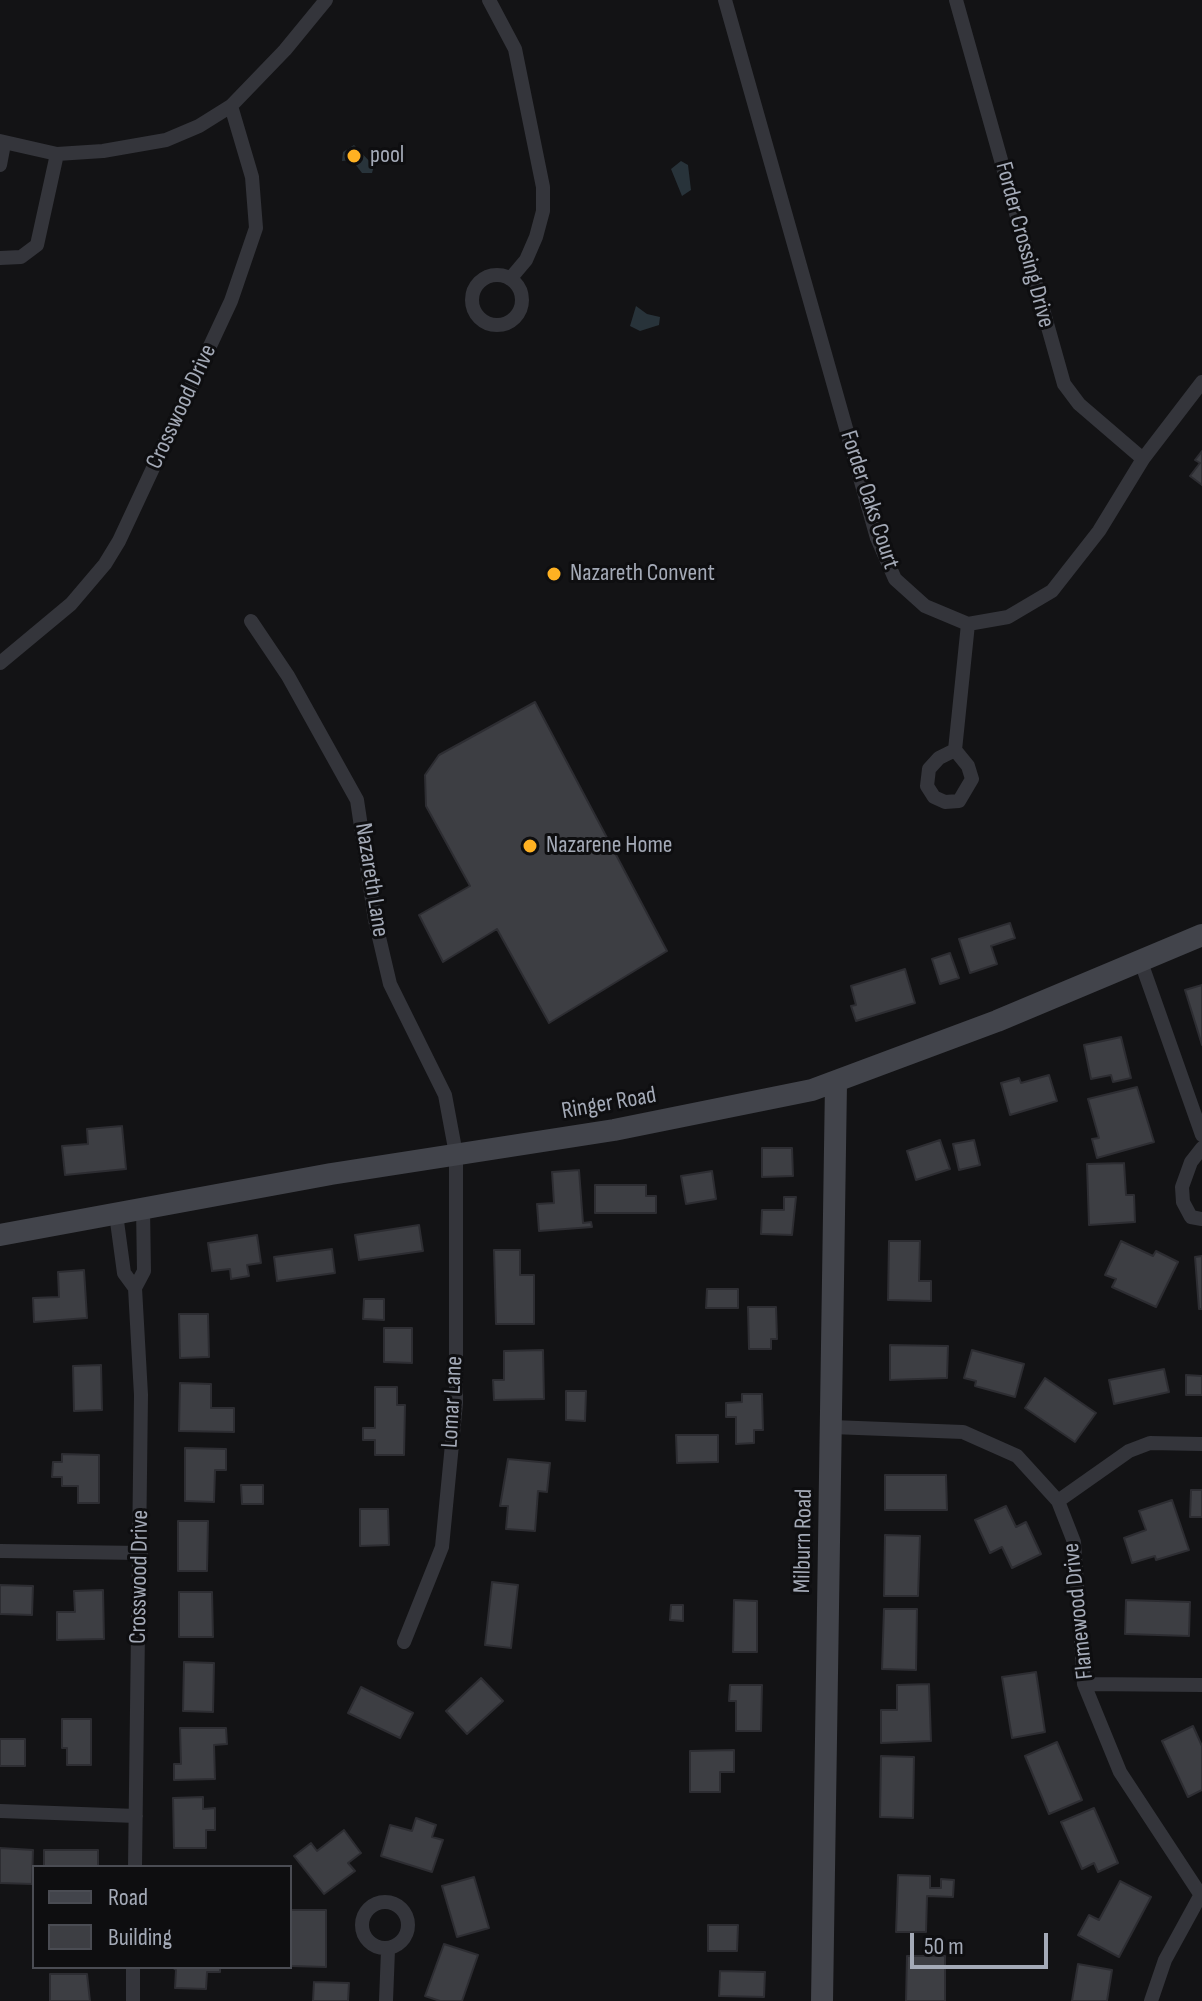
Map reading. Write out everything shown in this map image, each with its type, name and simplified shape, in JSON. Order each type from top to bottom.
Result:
[{"type":"street","points":[[0,165],[2,142],[57,154],[103,151],[166,140],[199,126],[231,106],[285,50],[326,0]]},
{"type":"street","points":[[489,0],[515,49],[543,187],[543,211],[536,237],[526,260],[510,279]]},
{"type":"street","name":"Forder Oaks Court","points":[[725,0],[877,538],[895,579],[925,606],[968,624]]},
{"type":"street","name":"Forder Crossing Drive","points":[[956,0],[1064,384],[1079,404],[1143,459]]},
{"type":"street","name":"Crosswood Drive","points":[[0,663],[71,604],[105,564],[119,541],[231,301],[256,228],[252,177],[231,106]]},
{"type":"street","points":[[0,258],[21,257],[37,245],[57,154]]},
{"type":"street","points":[[955,750],[968,624],[1008,617],[1052,591],[1099,531],[1143,459],[1202,382]]},
{"type":"street","name":"Nazareth Lane","points":[[251,621],[288,676],[357,800],[375,920],[390,984],[445,1095],[456,1154]]},
{"type":"street","name":"Ringer Road","points":[[0,1235],[715,1111],[836,1083],[1202,935]]},
{"type":"street","points":[[1141,962],[1202,1135]]},
{"type":"street","name":"Milburn Road","points":[[822,2001],[836,1083]]},
{"type":"street","points":[[1202,1148],[1191,1162],[1182,1187],[1183,1202],[1191,1217],[1202,1219]]},
{"type":"street","name":"Lomar Lane","points":[[404,1642],[442,1547],[456,1403],[456,1154]]},
{"type":"street","name":"Crosswood Drive","points":[[135,1865],[141,1395],[135,1288],[144,1271],[143,1208]]},
{"type":"street","name":"Crosswood Drive","points":[[116,1214],[124,1273],[135,1288]]},
{"type":"street","name":"Flamewood Drive","points":[[832,1427],[963,1432],[1017,1456],[1058,1501],[1070,1530],[1078,1568],[1084,1684],[1120,1772],[1201,1896]]},
{"type":"street","points":[[1058,1501],[1129,1451],[1150,1443],[1202,1444]]},
{"type":"street","points":[[0,1551],[141,1553]]},
{"type":"street","points":[[1084,1684],[1202,1685]]},
{"type":"street","points":[[0,1811],[136,1816]]},
{"type":"street","points":[[1151,2001],[1165,1960],[1201,1896]]},
{"type":"street","points":[[386,2001],[388,1950]]},
{"type":"street","points":[[133,1969],[133,2001]]},
{"type":"shaded area","name":"pool","points":[[354,145],[374,166],[372,173],[362,173],[352,160],[342,161],[343,152]]},
{"type":"shaded area","points":[[681,161],[688,165],[691,190],[682,196],[671,169]]},
{"type":"shaded area","points":[[636,306],[647,314],[660,317],[659,325],[640,331],[630,326]]},
{"type":"building","points":[[1202,451],[1202,485],[1190,476],[1200,463],[1195,460]]},
{"type":"building","name":"Nazarene Home","points":[[535,702],[667,951],[549,1023],[497,929],[443,962],[419,915],[470,886],[426,806],[425,775],[439,755]]},
{"type":"building","points":[[1010,923],[1015,938],[991,946],[997,964],[970,973],[959,939]]},
{"type":"building","points":[[950,953],[959,978],[940,984],[932,959]]},
{"type":"building","points":[[905,969],[915,1003],[856,1021],[851,1006],[856,1005],[851,986]]},
{"type":"building","points":[[1202,985],[1202,1045],[1185,990]]},
{"type":"building","points":[[1121,1037],[1131,1078],[1113,1082],[1111,1075],[1091,1079],[1084,1045]]},
{"type":"building","points":[[1049,1075],[1057,1101],[1010,1115],[1001,1083],[1019,1078],[1021,1083]]},
{"type":"building","points":[[1137,1087],[1154,1142],[1097,1158],[1092,1139],[1099,1138],[1088,1099]]},
{"type":"building","points":[[122,1126],[126,1169],[65,1175],[62,1146],[88,1144],[87,1129]]},
{"type":"building","points":[[940,1140],[950,1169],[916,1180],[907,1151]]},
{"type":"building","points":[[974,1140],[980,1165],[959,1170],[953,1144]]},
{"type":"building","points":[[762,1148],[792,1148],[793,1176],[762,1177]]},
{"type":"building","points":[[1124,1163],[1126,1195],[1134,1195],[1135,1222],[1089,1225],[1087,1164]]},
{"type":"building","points":[[579,1170],[583,1223],[591,1222],[592,1227],[539,1231],[537,1204],[554,1203],[552,1172]]},
{"type":"building","points":[[712,1171],[716,1199],[686,1204],[681,1176]]},
{"type":"building","points":[[595,1185],[646,1185],[646,1196],[656,1196],[656,1213],[595,1213]]},
{"type":"building","points":[[784,1197],[796,1197],[792,1235],[761,1234],[762,1210],[784,1210]]},
{"type":"building","points":[[419,1225],[423,1251],[359,1260],[355,1235]]},
{"type":"building","points":[[257,1235],[261,1263],[247,1265],[249,1276],[231,1279],[230,1269],[212,1271],[208,1243]]},
{"type":"building","points":[[889,1241],[920,1241],[919,1281],[931,1281],[931,1301],[888,1300]]},
{"type":"building","points":[[1121,1241],[1153,1256],[1156,1251],[1178,1262],[1156,1307],[1112,1287],[1116,1279],[1105,1275]]},
{"type":"building","points":[[332,1249],[335,1273],[277,1281],[274,1257]]},
{"type":"building","points":[[494,1250],[520,1250],[520,1275],[534,1275],[534,1324],[496,1324]]},
{"type":"building","points":[[1202,1256],[1202,1309],[1199,1309],[1195,1257]]},
{"type":"building","points":[[84,1270],[87,1318],[34,1322],[33,1298],[59,1297],[58,1272]]},
{"type":"building","points":[[707,1289],[738,1289],[738,1308],[706,1308]]},
{"type":"building","points":[[364,1299],[384,1299],[384,1320],[363,1319]]},
{"type":"building","points":[[748,1307],[776,1307],[777,1339],[771,1339],[771,1349],[749,1349]]},
{"type":"building","points":[[179,1314],[208,1314],[209,1357],[180,1358]]},
{"type":"building","points":[[384,1328],[412,1328],[412,1363],[384,1362]]},
{"type":"building","points":[[890,1345],[948,1346],[947,1378],[890,1380]]},
{"type":"building","points":[[543,1350],[544,1399],[494,1400],[493,1380],[504,1380],[504,1351]]},
{"type":"building","points":[[972,1350],[1024,1364],[1015,1397],[975,1386],[976,1381],[964,1378]]},
{"type":"building","points":[[101,1365],[102,1410],[74,1411],[73,1366]]},
{"type":"building","points":[[1164,1369],[1169,1392],[1114,1404],[1109,1380]]},
{"type":"building","points":[[1186,1375],[1202,1376],[1202,1395],[1186,1395]]},
{"type":"building","points":[[1045,1378],[1096,1413],[1075,1442],[1025,1408]]},
{"type":"building","points":[[180,1383],[211,1384],[211,1408],[234,1408],[234,1432],[179,1431]]},
{"type":"building","points":[[375,1387],[397,1387],[397,1405],[405,1405],[404,1455],[375,1455],[375,1440],[363,1440],[363,1428],[375,1428]]},
{"type":"building","points":[[566,1391],[586,1391],[585,1421],[566,1420]]},
{"type":"building","points":[[742,1394],[762,1394],[763,1430],[754,1430],[754,1443],[736,1444],[736,1417],[726,1417],[726,1403],[742,1402]]},
{"type":"building","points":[[676,1435],[718,1435],[718,1462],[677,1463]]},
{"type":"building","points":[[185,1448],[226,1449],[226,1470],[215,1470],[214,1502],[185,1501]]},
{"type":"building","points":[[62,1454],[99,1455],[99,1503],[78,1503],[78,1486],[62,1486],[62,1477],[52,1477],[53,1462],[62,1462]]},
{"type":"building","points":[[508,1459],[550,1463],[547,1492],[538,1491],[535,1531],[506,1529],[508,1506],[500,1506]]},
{"type":"building","points":[[885,1475],[946,1475],[947,1510],[885,1510]]},
{"type":"building","points":[[241,1485],[263,1485],[263,1504],[242,1504]]},
{"type":"building","points":[[1191,1490],[1202,1490],[1202,1517],[1190,1517]]},
{"type":"building","points":[[1172,1500],[1189,1550],[1156,1560],[1155,1556],[1132,1563],[1124,1538],[1146,1530],[1139,1511]]},
{"type":"building","points":[[1006,1506],[1016,1527],[1026,1522],[1041,1554],[1012,1568],[1002,1547],[990,1553],[975,1520]]},
{"type":"building","points":[[360,1509],[388,1509],[389,1545],[360,1546]]},
{"type":"building","points":[[178,1521],[208,1521],[207,1571],[178,1571]]},
{"type":"building","points":[[885,1535],[920,1536],[918,1596],[884,1596]]},
{"type":"building","points":[[492,1582],[518,1585],[511,1648],[485,1645]]},
{"type":"building","points":[[0,1585],[33,1586],[32,1615],[0,1614]]},
{"type":"building","points":[[103,1590],[104,1639],[57,1640],[57,1612],[75,1612],[74,1591]]},
{"type":"building","points":[[179,1592],[212,1592],[213,1637],[179,1637]]},
{"type":"building","points":[[734,1600],[757,1601],[757,1652],[733,1652]]},
{"type":"building","points":[[1126,1600],[1190,1602],[1189,1636],[1125,1634]]},
{"type":"building","points":[[671,1605],[683,1605],[683,1621],[670,1620]]},
{"type":"building","points":[[884,1609],[917,1609],[916,1670],[882,1669]]},
{"type":"building","points":[[184,1662],[214,1663],[213,1712],[183,1711]]},
{"type":"building","points":[[1036,1672],[1045,1732],[1012,1738],[1002,1677]]},
{"type":"building","points":[[481,1678],[503,1701],[467,1734],[446,1711]]},
{"type":"building","points":[[929,1684],[931,1741],[881,1743],[881,1710],[897,1710],[897,1685]]},
{"type":"building","points":[[730,1685],[762,1685],[761,1731],[736,1731],[736,1701],[729,1701]]},
{"type":"building","points":[[361,1687],[413,1713],[400,1738],[348,1713]]},
{"type":"building","points":[[62,1719],[91,1719],[91,1765],[67,1765],[67,1748],[62,1748]]},
{"type":"building","points":[[1193,1726],[1202,1746],[1202,1790],[1188,1797],[1162,1741]]},
{"type":"building","points":[[180,1728],[226,1728],[227,1744],[214,1745],[215,1779],[174,1780],[174,1764],[181,1764]]},
{"type":"building","points":[[0,1739],[25,1739],[25,1766],[0,1766]]},
{"type":"building","points":[[1057,1742],[1082,1800],[1049,1814],[1025,1756]]},
{"type":"building","points":[[734,1750],[734,1772],[720,1772],[720,1792],[690,1792],[690,1751]]},
{"type":"building","points":[[881,1756],[914,1757],[913,1818],[880,1817]]},
{"type":"building","points":[[203,1797],[203,1809],[215,1808],[215,1830],[206,1830],[206,1848],[174,1848],[173,1798]]},
{"type":"building","points":[[1094,1808],[1118,1863],[1098,1872],[1094,1863],[1082,1869],[1061,1822]]},
{"type":"building","points":[[416,1818],[436,1825],[432,1837],[443,1840],[432,1872],[381,1856],[390,1825],[412,1831]]},
{"type":"building","points":[[344,1830],[361,1853],[348,1863],[355,1871],[324,1894],[294,1856],[311,1843],[317,1851]]},
{"type":"building","points":[[0,1848],[33,1850],[32,1884],[0,1883]]},
{"type":"building","points":[[44,1850],[98,1850],[98,1865],[44,1865]]},
{"type":"building","points":[[898,1875],[930,1876],[930,1888],[941,1888],[941,1879],[954,1880],[953,1897],[927,1896],[926,1932],[896,1932]]},
{"type":"building","points":[[474,1877],[489,1928],[457,1937],[442,1886]]},
{"type":"building","points":[[1120,1881],[1151,1897],[1119,1957],[1078,1935],[1089,1915],[1099,1920]]},
{"type":"building","points":[[292,1910],[326,1910],[326,1967],[292,1966]]},
{"type":"building","points":[[708,1925],[738,1925],[737,1951],[708,1951]]},
{"type":"building","points":[[444,1944],[478,1955],[462,2001],[440,2001],[425,1996]]},
{"type":"building","points":[[907,1956],[945,1956],[945,2001],[906,2001]]},
{"type":"building","points":[[1078,1964],[1112,1970],[1107,2001],[1072,2001]]},
{"type":"building","points":[[220,1969],[220,1972],[207,1972],[206,1989],[175,1988],[176,1970]]},
{"type":"building","points":[[720,1971],[765,1972],[764,1997],[719,1996]]},
{"type":"building","points":[[50,1974],[87,1974],[90,2001],[50,2001]]},
{"type":"building","points":[[314,1982],[349,1983],[348,2001],[313,2001]]},
{"type":"place","name":"pool","points":[[354,156]]},
{"type":"place","name":"Nazareth Convent","points":[[554,574]]},
{"type":"place","name":"Nazarene Home","points":[[530,846]]}]
